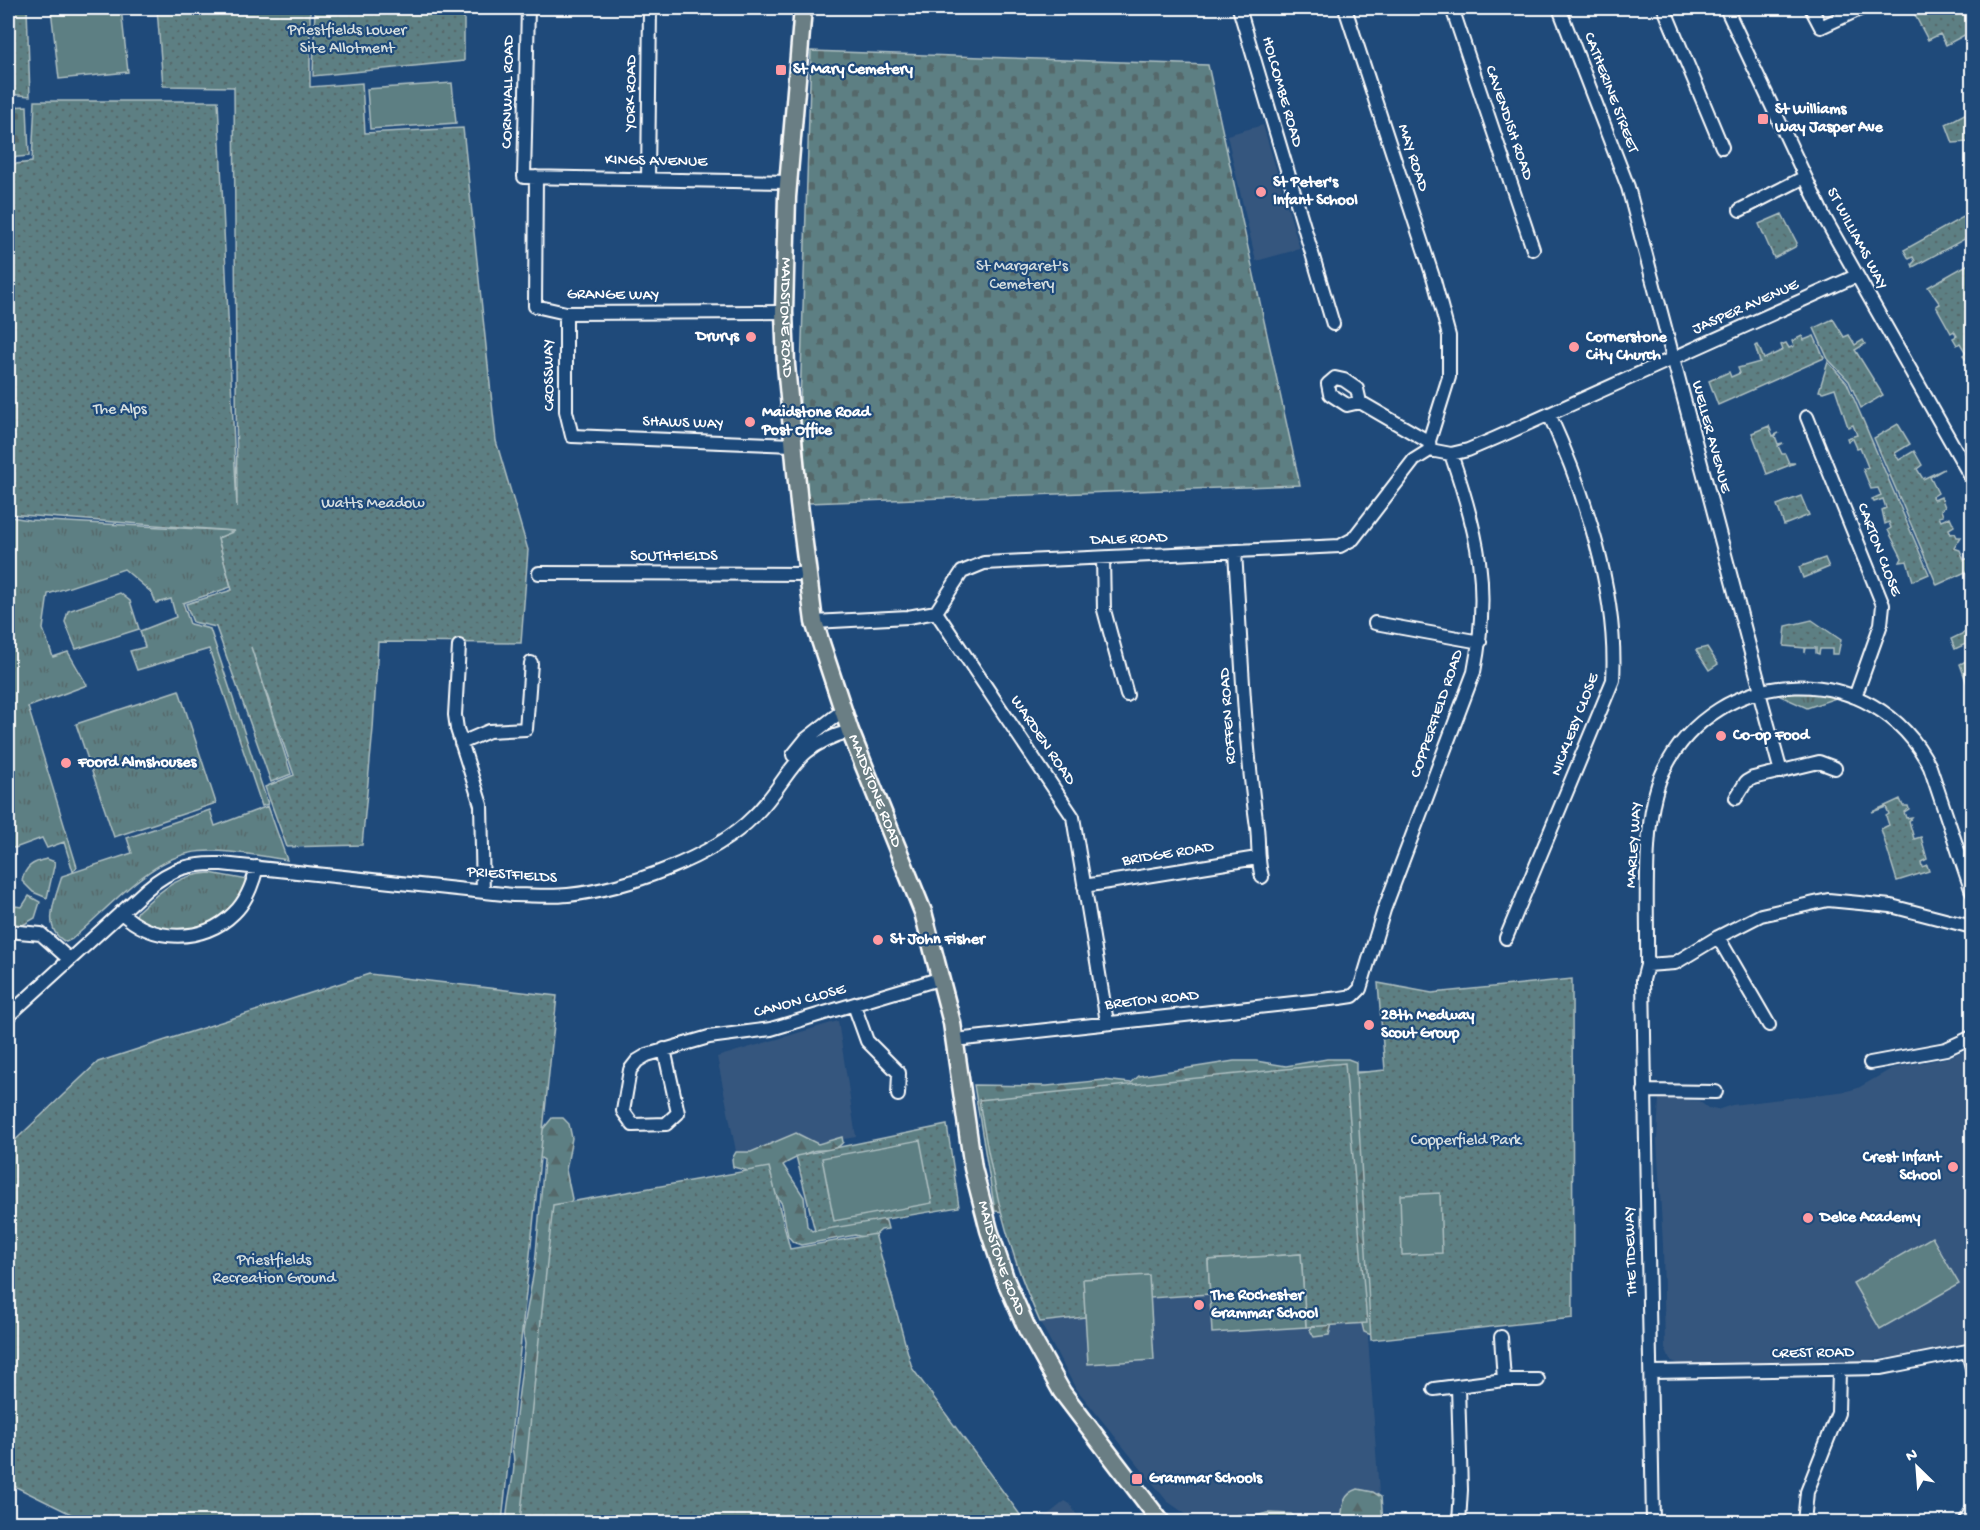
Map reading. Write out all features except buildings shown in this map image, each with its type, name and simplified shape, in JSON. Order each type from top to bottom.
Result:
[{"type":"main road","name":"MAIDSTONE ROAD","points":[[803,8],[788,182],[784,312],[793,445],[814,622],[842,711],[923,912],[942,978],[955,1040],[973,1168],[993,1244],[1015,1304],[1073,1410],[1161,1522]]},
{"type":"street","name":"CORNWALL ROAD","points":[[528,8],[530,177]]},
{"type":"street","name":"YORK ROAD","points":[[648,179],[650,8]]},
{"type":"street","name":"HOLCOMBE ROAD","points":[[1239,8],[1333,324]]},
{"type":"street","name":"MAY ROAD","points":[[1345,8],[1445,320],[1450,347],[1449,377],[1429,446]]},
{"type":"street","name":"CAVENDISH ROAD","points":[[1452,8],[1533,249]]},
{"type":"street","name":"CATHERINE STREET","points":[[1559,8],[1628,191]]},
{"type":"street","points":[[1664,8],[1722,147]]},
{"type":"street","name":"ST WILLIAMS WAY","points":[[1726,8],[1804,177],[1856,276],[1972,479]]},
{"type":"street","points":[[1811,8],[1821,27],[1862,8]]},
{"type":"street","name":"KINGS AVENUE","points":[[530,177],[788,182]]},
{"type":"street","name":"GRANGE WAY","points":[[530,177],[534,306],[566,313],[784,312]]},
{"type":"street","points":[[1740,210],[1804,177]]},
{"type":"street","name":"WELLER AVENUE","points":[[1628,191],[1781,772]]},
{"type":"street","name":"JASPER AVENUE","points":[[1451,454],[1471,449],[1856,276]]},
{"type":"street","name":"CROSSWAY","points":[[566,313],[566,411],[572,436]]},
{"type":"street","points":[[1360,402],[1429,446],[1451,454]]},
{"type":"street","name":"NICKLEBY CLOSE","points":[[1506,938],[1613,680],[1615,649],[1595,536],[1570,460],[1549,414]]},
{"type":"street","name":"CARTON CLOSE","points":[[1807,417],[1883,605],[1881,624],[1855,697]]},
{"type":"street","name":"SHAWS WAY","points":[[572,436],[793,445]]},
{"type":"street","name":"DALE ROAD","points":[[936,612],[944,604],[960,574],[979,564],[1336,547],[1347,543],[1414,460],[1429,446]]},
{"type":"street","name":"COPPERFIELD ROAD","points":[[1353,996],[1360,990],[1384,910],[1474,672],[1480,642],[1483,607],[1479,547],[1451,454]]},
{"type":"street","name":"ROFFEN ROAD","points":[[1235,552],[1257,858],[1262,877]]},
{"type":"street","points":[[1103,558],[1104,610],[1126,695]]},
{"type":"street","name":"SOUTHFIELDS","points":[[539,573],[808,574]]},
{"type":"street","points":[[814,622],[918,616],[936,612]]},
{"type":"street","name":"WARDEN ROAD","points":[[936,612],[1073,817],[1107,1022]]},
{"type":"street","points":[[1375,623],[1480,642]]},
{"type":"street","points":[[459,646],[454,700],[457,729],[475,779],[481,805],[483,892]]},
{"type":"street","points":[[461,743],[489,731],[526,729],[531,663]]},
{"type":"street","name":"MARLEY WAY","points":[[1643,980],[1647,965],[1650,824],[1660,780],[1682,741],[1695,728],[1728,705],[1760,691],[1785,687],[1815,687],[1855,697],[1892,719],[1909,735],[1926,759],[1972,892]]},
{"type":"street","name":"PRIESTFIELDS","points":[[793,765],[793,757],[802,742],[842,711]]},
{"type":"street","name":"PRIESTFIELDS","points":[[8,1016],[162,876],[182,866],[198,863],[257,867],[483,892],[555,896],[584,893],[693,859],[720,844],[745,826],[775,793],[793,765],[814,744],[850,731]]},
{"type":"street","points":[[1736,798],[1748,780],[1819,762],[1834,768]]},
{"type":"street","name":"BRIDGE ROAD","points":[[1084,886],[1257,858]]},
{"type":"street","points":[[121,912],[135,925],[158,934],[176,936],[201,932],[224,921],[238,908],[253,883],[257,867]]},
{"type":"street","points":[[1647,965],[1675,963],[1718,937],[1772,911],[1837,900],[1891,906],[1972,927]]},
{"type":"street","points":[[8,931],[41,934],[69,959]]},
{"type":"street","points":[[1718,937],[1769,1025]]},
{"type":"street","name":"CANON CLOSE","points":[[664,1049],[679,1106],[677,1116],[665,1124],[633,1125],[626,1119],[623,1109],[630,1070],[640,1059],[664,1049],[710,1037],[771,1029],[942,978]]},
{"type":"street","name":"THE TIDEWAY","points":[[1643,980],[1653,1522]]},
{"type":"street","name":"BRETON ROAD","points":[[955,1040],[1353,996]]},
{"type":"street","points":[[854,1005],[866,1040],[900,1075],[898,1095]]},
{"type":"street","points":[[1870,1063],[1946,1049],[1972,1037]]},
{"type":"street","points":[[1644,1091],[1716,1092]]},
{"type":"street","points":[[1501,1337],[1504,1380]]},
{"type":"street","points":[[1970,1351],[1972,1368]]},
{"type":"street","name":"CREST ROAD","points":[[1652,1372],[1881,1368],[1970,1351]]},
{"type":"street","points":[[1804,1522],[1807,1492],[1838,1413],[1839,1370]]},
{"type":"street","points":[[1434,1389],[1504,1380],[1538,1380]]},
{"type":"street","points":[[1458,1387],[1461,1490],[1459,1522]]},
{"type":"street","points":[[1965,1522],[1972,1510]]},
{"type":"shaded area","name":"St Peter's Infant School","points":[[1263,125],[1300,249],[1256,261],[1227,135]]},
{"type":"shaded area","points":[[838,1021],[856,1137],[737,1156],[717,1057]]},
{"type":"shaded area","name":"Delce Academy","points":[[1972,1047],[1972,1341],[1915,1354],[1842,1364],[1681,1365],[1670,1360],[1665,1348],[1663,1245],[1657,1139],[1659,1098],[1699,1101],[1708,1108],[1717,1110],[1732,1105],[1847,1091],[1858,1088],[1893,1068],[1947,1058]]},
{"type":"shaded area","points":[[1010,1252],[1367,1323],[1381,1522],[1193,1522],[1167,1501],[1075,1387],[1040,1322]]},
{"type":"shaded area","points":[[1065,1501],[1070,1504],[1081,1522],[1039,1522]]},
{"type":"green space","points":[[8,8],[27,8],[30,96],[8,94]]},
{"type":"green space","points":[[121,8],[128,72],[59,79],[51,9]]},
{"type":"green space","name":"Watts Meadow","points":[[157,8],[310,8],[310,87],[362,83],[365,133],[463,128],[496,441],[528,550],[521,643],[378,642],[373,729],[362,845],[287,847],[265,787],[294,775],[251,647],[291,774],[271,782],[216,627],[193,622],[186,604],[232,590],[218,538],[235,531],[8,514],[8,165],[32,162],[35,101],[218,101],[237,508],[234,87],[163,86]]},
{"type":"green space","name":"Priestfields Lower Site Allotment","points":[[315,8],[464,8],[464,61],[313,76]]},
{"type":"green space","points":[[1923,8],[1972,8],[1972,31],[1946,45],[1940,34],[1928,40],[1915,15],[1924,10]]},
{"type":"green space","name":"St Margaret's Cemetery","points":[[811,51],[1208,65],[1300,485],[808,503],[800,405]]},
{"type":"green space","points":[[452,83],[456,123],[370,129],[367,89]]},
{"type":"green space","points":[[27,106],[29,156],[8,158],[8,107]]},
{"type":"green space","points":[[1972,110],[1972,154],[1968,142],[1953,143],[1946,124]]},
{"type":"green space","points":[[1782,214],[1797,243],[1795,247],[1774,258],[1759,224]]},
{"type":"green space","points":[[1965,216],[1972,235],[1913,267],[1912,264],[1915,261],[1913,257],[1909,259],[1904,250]]},
{"type":"green space","points":[[1972,262],[1972,355],[1965,359],[1963,355],[1966,353],[1960,343],[1957,345],[1953,338],[1957,336],[1954,331],[1951,333],[1936,306],[1940,304],[1928,287]]},
{"type":"green space","points":[[1833,319],[1844,337],[1849,335],[1855,345],[1863,340],[1865,344],[1855,350],[1883,395],[1861,408],[1849,381],[1828,359],[1814,328]]},
{"type":"green space","points":[[1802,336],[1804,340],[1814,336],[1824,358],[1718,405],[1709,381],[1729,372],[1731,377],[1740,373],[1738,368],[1760,362],[1755,346],[1758,345],[1764,359],[1783,350],[1781,345],[1786,343],[1789,348],[1794,346],[1792,341]]},
{"type":"green space","points":[[1828,362],[1847,383],[1929,574],[1913,581],[1907,561],[1900,562],[1902,558],[1888,530],[1891,528],[1889,522],[1885,524],[1882,510],[1886,508],[1883,499],[1874,502],[1872,499],[1881,495],[1878,488],[1871,489],[1863,469],[1868,467],[1860,447],[1857,448],[1853,439],[1848,441],[1847,438],[1857,435],[1853,425],[1848,427],[1835,388],[1819,391]]},
{"type":"green space","points":[[1898,424],[1910,444],[1895,453],[1899,460],[1914,451],[1922,465],[1917,469],[1923,479],[1944,469],[1930,477],[1938,493],[1932,497],[1934,500],[1941,497],[1945,507],[1941,510],[1943,516],[1939,517],[1941,521],[1950,517],[1954,526],[1949,529],[1951,534],[1955,533],[1957,537],[1961,537],[1954,548],[1960,550],[1964,560],[1969,558],[1972,569],[1937,585],[1874,438]]},
{"type":"green space","points":[[1769,426],[1773,436],[1779,433],[1775,436],[1778,444],[1783,443],[1778,446],[1782,454],[1785,454],[1789,463],[1795,463],[1767,474],[1752,433]]},
{"type":"green space","points":[[1801,496],[1809,515],[1784,525],[1777,505]]},
{"type":"green space","points":[[11,517],[29,520],[237,531],[218,539],[231,587],[183,603],[190,624],[210,629],[268,804],[262,806],[209,649],[137,670],[130,651],[145,647],[140,631],[176,617],[171,599],[156,603],[152,593],[124,569],[48,594],[43,629],[53,657],[68,652],[87,685],[28,707],[77,867],[73,871],[64,842],[47,848],[42,838],[15,848],[8,847],[8,554]]},
{"type":"green space","points":[[1825,558],[1829,567],[1803,578],[1799,567]]},
{"type":"green space","points":[[120,593],[130,601],[139,629],[76,649],[65,622],[68,611]]},
{"type":"green space","points":[[1812,620],[1841,640],[1838,654],[1832,654],[1832,649],[1820,649],[1819,654],[1816,653],[1816,648],[1806,648],[1805,653],[1805,648],[1784,646],[1786,626]]},
{"type":"green space","points":[[1972,629],[1972,641],[1955,649],[1951,639]]},
{"type":"green space","points":[[1707,647],[1718,664],[1709,670],[1696,650]]},
{"type":"green space","points":[[1972,658],[1972,698],[1960,664]]},
{"type":"green space","points":[[179,690],[216,803],[114,837],[76,724]]},
{"type":"green space","points":[[1800,692],[1836,698],[1807,708],[1778,695]]},
{"type":"green space","points":[[1900,799],[1903,806],[1908,806],[1909,809],[1904,812],[1906,818],[1912,817],[1909,821],[1914,839],[1921,837],[1927,859],[1921,862],[1922,867],[1927,865],[1929,871],[1897,881],[1881,829],[1889,825],[1886,816],[1889,814],[1886,807],[1872,812]]},
{"type":"green space","points":[[268,806],[287,860],[213,851],[201,851],[174,858],[142,877],[72,939],[66,942],[58,936],[52,921],[52,912],[62,876],[132,853],[127,838],[210,810],[215,826]]},
{"type":"green space","points":[[47,859],[55,862],[47,898],[33,892],[22,881],[30,866]]},
{"type":"green space","points":[[210,873],[248,880],[235,903],[214,922],[188,932],[174,933],[160,930],[135,918],[138,911],[154,897],[179,880]]},
{"type":"green space","points":[[29,896],[40,902],[35,918],[21,926],[8,922],[8,905],[22,907]]},
{"type":"green space","name":"Priestfields Recreation Ground","points":[[369,974],[557,996],[502,1522],[87,1522],[8,1483],[8,1147],[98,1062]]},
{"type":"green space","name":"Copperfield Park","points":[[1572,979],[1573,1318],[1371,1340],[1356,1073],[1385,1070],[1378,983],[1432,993]]},
{"type":"green space","points":[[1327,1059],[1348,1059],[1356,1062],[1356,1072],[1368,1072],[1376,1337],[1364,1332],[1361,1320],[1334,1316],[1329,1335],[1314,1337],[1310,1330],[1314,1316],[1005,1212],[995,1211],[974,1085],[1047,1086],[1104,1080],[1131,1083],[1139,1076],[1234,1061],[1256,1061],[1286,1066]]},
{"type":"green space","points":[[1345,1063],[1367,1323],[1306,1327],[1301,1254],[1208,1260],[1210,1294],[1150,1298],[1148,1276],[1084,1279],[1085,1317],[1040,1322],[1009,1240],[989,1158],[979,1100]]},
{"type":"green space","points":[[552,1118],[563,1118],[569,1124],[572,1138],[566,1170],[572,1199],[560,1225],[538,1522],[507,1522],[514,1466],[512,1448],[525,1344],[523,1332],[535,1265],[544,1160],[538,1156],[539,1134]]},
{"type":"green space","points":[[947,1125],[959,1207],[815,1231],[796,1156]]},
{"type":"green space","points":[[796,1133],[818,1144],[842,1137],[843,1142],[836,1148],[810,1152],[783,1165],[804,1197],[807,1226],[812,1231],[828,1225],[880,1218],[886,1221],[888,1229],[881,1230],[871,1239],[855,1235],[801,1245],[793,1242],[788,1236],[782,1204],[773,1190],[752,1172],[733,1167],[732,1159],[736,1152],[751,1152]]},
{"type":"green space","points":[[920,1140],[932,1203],[834,1221],[822,1158]]},
{"type":"green space","points":[[769,1167],[790,1249],[875,1234],[912,1368],[1021,1516],[1013,1522],[520,1522],[553,1205]]},
{"type":"green space","points":[[1440,1193],[1442,1253],[1402,1255],[1400,1195]]},
{"type":"green space","points":[[1932,1237],[1959,1284],[1880,1329],[1853,1283]]},
{"type":"green space","points":[[1301,1254],[1306,1327],[1212,1333],[1208,1260]]},
{"type":"green space","points":[[1149,1275],[1154,1360],[1088,1364],[1083,1279]]},
{"type":"green space","points":[[1358,1489],[1373,1492],[1381,1497],[1383,1522],[1341,1522],[1346,1498]]},
{"type":"green space","points":[[1267,1513],[1291,1514],[1297,1519],[1319,1522],[1234,1521],[1238,1515],[1256,1516]]},
{"type":"place","name":"St Mary Cemetery","points":[[781,70]]},
{"type":"place","name":"St Williams Way Jasper Ave","points":[[1763,119]]},
{"type":"place","name":"St Peter's Infant School","points":[[1261,192]]},
{"type":"place","name":"Drurys","points":[[751,337]]},
{"type":"place","name":"Cornerstone City Church","points":[[1574,347]]},
{"type":"place","name":"Maidstone Road Post Office","points":[[750,422]]},
{"type":"place","name":"Co-op Food","points":[[1721,736]]},
{"type":"place","name":"Foord Almshouses","points":[[66,763]]},
{"type":"place","name":"St John Fisher","points":[[878,940]]},
{"type":"place","name":"28th Medway Scout Group","points":[[1369,1025]]},
{"type":"place","name":"Crest Infant School","points":[[1953,1167]]},
{"type":"place","name":"Delce Academy","points":[[1808,1218]]},
{"type":"place","name":"The Rochester Grammar School","points":[[1199,1305]]},
{"type":"place","name":"Grammar Schools","points":[[1137,1479]]},
{"type":"park label","name":"The Alps","points":[[120,410]]}]
